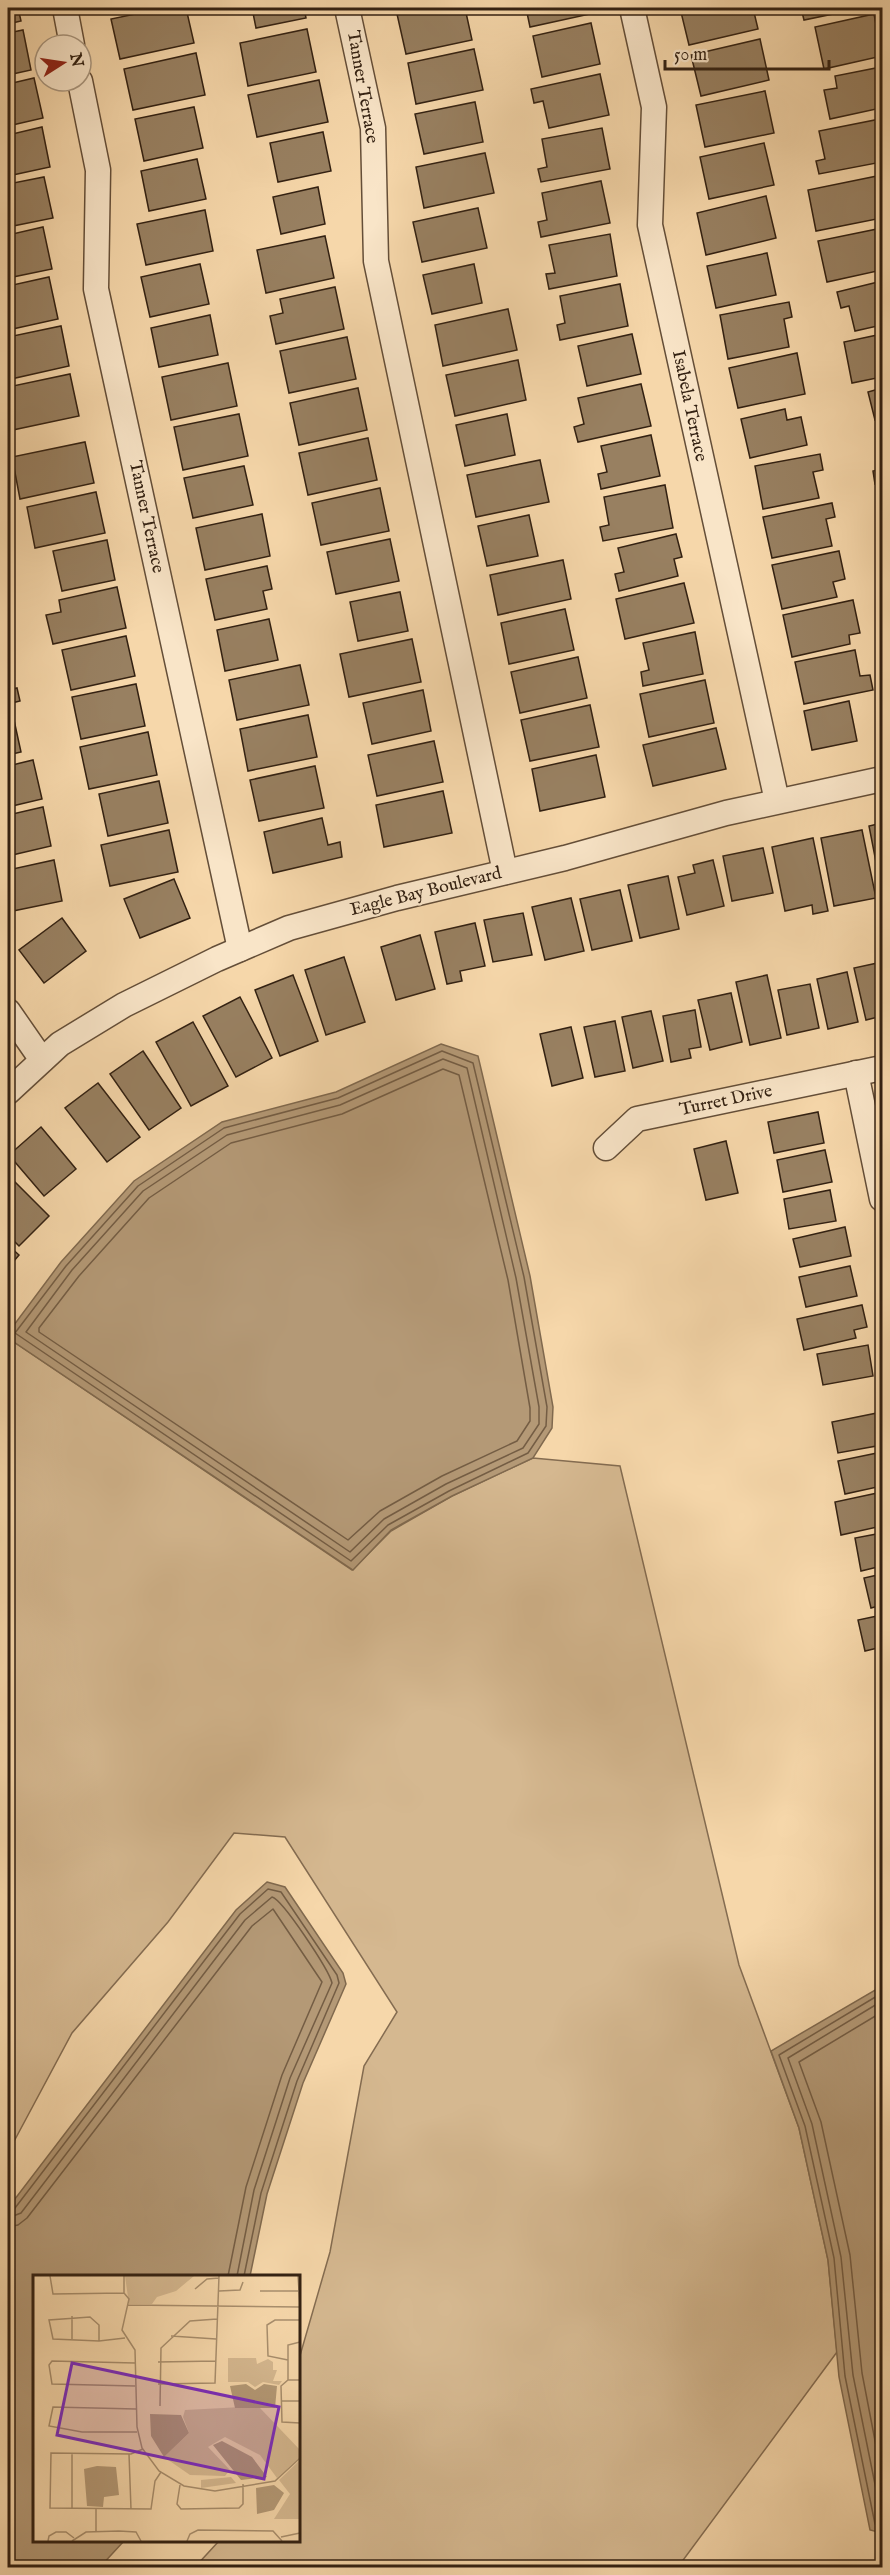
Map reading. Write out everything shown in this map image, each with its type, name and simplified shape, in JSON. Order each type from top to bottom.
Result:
[{"type":"street","points":[[64,8],[69,33]]},
{"type":"street","name":"Tanner Terrace","points":[[347,8],[373,128],[376,261],[505,872]]},
{"type":"street","name":"Isabela Terrace","points":[[632,8],[654,107],[650,225],[777,801]]},
{"type":"street","name":"Tanner Terrace","points":[[82,93],[98,170],[96,289],[240,949]]},
{"type":"street","name":"Eagle Bay Boulevard","points":[[8,1092],[60,1044],[124,1005],[240,949],[290,928],[397,898],[777,801],[882,779]]},
{"type":"street","points":[[8,1011],[42,1060]]},
{"type":"street","name":"Turret Drive","points":[[606,1148],[637,1119],[882,1068]]},
{"type":"street","points":[[856,1073],[882,1199]]},
{"type":"shaded area","points":[[8,1338],[352,1570],[391,1531],[452,1496],[533,1458],[620,1466],[739,1965],[799,2128],[828,2260],[837,2352],[678,2567],[195,2567],[218,2542],[300,2542],[300,2356],[330,2252],[364,2066],[397,2012],[285,1837],[234,1833],[168,1922],[72,2033],[11,2147],[8,2148]]},
{"type":"water","points":[[441,1044],[478,1056],[530,1276],[553,1407],[552,1428],[533,1458],[452,1496],[391,1530],[353,1570],[8,1338],[8,1333],[61,1262],[134,1181],[222,1122],[336,1092]]},
{"type":"water","points":[[267,1882],[285,1887],[343,1973],[346,1984],[303,2083],[267,2194],[250,2275],[33,2275],[33,2542],[123,2542],[100,2567],[8,2567],[8,2208],[236,1910]]},
{"type":"water","points":[[882,1986],[882,2533],[870,2530],[839,2377],[828,2260],[799,2128],[771,2051]]},
{"type":"building","points":[[8,8],[18,8],[21,21],[8,24]]},
{"type":"building","points":[[164,8],[186,8],[194,43],[120,59],[111,19]]},
{"type":"building","points":[[252,8],[304,8],[306,18],[256,28]]},
{"type":"building","points":[[425,8],[465,8],[472,40],[406,54],[397,14]]},
{"type":"building","points":[[526,8],[589,8],[590,14],[530,27]]},
{"type":"building","points":[[680,8],[753,8],[758,29],[689,45]]},
{"type":"building","points":[[801,8],[862,8],[804,20]]},
{"type":"building","points":[[874,14],[882,56],[824,69],[815,27]]},
{"type":"building","points":[[591,23],[600,64],[542,77],[533,36]]},
{"type":"building","points":[[307,29],[316,72],[248,86],[240,43]]},
{"type":"building","points":[[23,30],[31,70],[8,75],[8,33]]},
{"type":"building","points":[[760,39],[769,80],[701,96],[691,55]]},
{"type":"building","points":[[474,49],[483,90],[416,104],[408,63]]},
{"type":"building","points":[[196,53],[205,95],[133,110],[124,69]]},
{"type":"building","points":[[881,67],[882,92],[878,93],[881,108],[830,119],[824,90],[837,88],[835,76]]},
{"type":"building","points":[[600,74],[609,115],[549,128],[543,101],[534,103],[531,89]]},
{"type":"building","points":[[33,78],[33,93],[37,93],[43,118],[8,126],[8,84]]},
{"type":"building","points":[[319,80],[328,122],[257,137],[248,95]]},
{"type":"building","points":[[765,91],[774,133],[705,147],[696,105]]},
{"type":"building","points":[[475,102],[483,142],[424,154],[415,114]]},
{"type":"building","points":[[194,107],[203,148],[144,161],[135,119]]},
{"type":"building","points":[[880,119],[882,162],[819,174],[816,161],[825,159],[819,131]]},
{"type":"building","points":[[42,127],[50,167],[8,176],[8,135]]},
{"type":"building","points":[[602,128],[610,169],[541,182],[538,169],[547,167],[542,139]]},
{"type":"building","points":[[323,132],[331,171],[278,182],[270,143]]},
{"type":"building","points":[[764,143],[774,185],[709,199],[700,157]]},
{"type":"building","points":[[485,153],[494,193],[424,208],[416,167]]},
{"type":"building","points":[[197,159],[206,199],[149,211],[141,171]]},
{"type":"building","points":[[882,175],[882,218],[816,231],[808,190]]},
{"type":"building","points":[[44,177],[53,218],[8,227],[8,184]]},
{"type":"building","points":[[601,181],[610,223],[541,237],[538,222],[547,220],[542,193]]},
{"type":"building","points":[[318,187],[325,224],[281,234],[273,197]]},
{"type":"building","points":[[766,196],[776,238],[706,255],[697,213]]},
{"type":"building","points":[[478,208],[487,248],[422,262],[413,222]]},
{"type":"building","points":[[205,210],[213,251],[146,265],[137,224]]},
{"type":"building","points":[[43,227],[52,269],[8,278],[8,235]]},
{"type":"building","points":[[882,228],[882,270],[827,282],[818,241]]},
{"type":"building","points":[[610,234],[617,276],[549,289],[546,274],[555,273],[549,245]]},
{"type":"building","points":[[325,236],[334,278],[266,293],[257,250]]},
{"type":"building","points":[[767,253],[776,295],[716,308],[707,266]]},
{"type":"building","points":[[200,264],[209,304],[150,317],[141,277]]},
{"type":"building","points":[[474,264],[482,303],[432,314],[423,275]]},
{"type":"building","points":[[49,277],[58,319],[8,330],[8,286]]},
{"type":"building","points":[[882,281],[882,325],[855,331],[849,306],[841,308],[837,292]]},
{"type":"building","points":[[620,284],[628,326],[560,340],[557,325],[565,323],[560,296]]},
{"type":"building","points":[[335,287],[344,329],[276,344],[270,316],[283,313],[280,299]]},
{"type":"building","points":[[789,302],[792,317],[784,319],[789,347],[728,359],[720,315]]},
{"type":"building","points":[[508,309],[517,350],[443,366],[435,325]]},
{"type":"building","points":[[210,315],[218,355],[159,367],[151,328]]},
{"type":"building","points":[[61,326],[69,366],[11,379],[8,363],[8,337]]},
{"type":"building","points":[[632,334],[641,374],[587,386],[578,346]]},
{"type":"building","points":[[882,334],[882,377],[852,383],[844,342]]},
{"type":"building","points":[[347,337],[356,379],[289,393],[280,351]]},
{"type":"building","points":[[797,353],[805,394],[738,408],[729,368]]},
{"type":"building","points":[[518,360],[526,400],[455,416],[446,375]]},
{"type":"building","points":[[228,363],[237,406],[171,420],[162,377]]},
{"type":"building","points":[[70,374],[79,416],[8,431],[8,387]]},
{"type":"building","points":[[641,384],[651,426],[578,442],[574,427],[584,424],[578,398]]},
{"type":"building","points":[[358,388],[367,430],[299,445],[290,403]]},
{"type":"building","points":[[882,388],[882,418],[875,420],[868,392]]},
{"type":"building","points":[[785,409],[787,420],[801,417],[807,445],[750,458],[741,419]]},
{"type":"building","points":[[239,414],[248,456],[183,470],[174,427]]},
{"type":"building","points":[[507,414],[515,455],[465,466],[456,425]]},
{"type":"building","points":[[651,435],[660,476],[601,489],[598,474],[607,472],[601,446]]},
{"type":"building","points":[[368,438],[377,480],[308,495],[299,453]]},
{"type":"building","points":[[882,440],[882,469],[876,441]]},
{"type":"building","points":[[85,442],[94,483],[20,499],[12,457]]},
{"type":"building","points":[[820,454],[823,470],[813,472],[819,498],[763,509],[755,466]]},
{"type":"building","points":[[540,460],[549,502],[476,517],[467,475]]},
{"type":"building","points":[[244,466],[253,505],[193,518],[184,478]]},
{"type":"building","points":[[882,469],[882,482],[875,484],[873,471]]},
{"type":"building","points":[[665,485],[673,528],[603,541],[600,527],[609,525],[604,497]]},
{"type":"building","points":[[380,488],[389,531],[321,545],[312,503]]},
{"type":"building","points":[[96,492],[105,533],[35,548],[27,507]]},
{"type":"building","points":[[882,492],[882,520],[876,493]]},
{"type":"building","points":[[832,503],[835,517],[826,519],[832,546],[772,558],[763,517]]},
{"type":"building","points":[[262,514],[270,556],[205,570],[196,528]]},
{"type":"building","points":[[529,515],[538,556],[487,566],[478,526]]},
{"type":"building","points":[[676,534],[682,557],[674,559],[678,576],[619,591],[615,574],[624,572],[618,548]]},
{"type":"building","points":[[390,539],[399,581],[336,594],[327,552]]},
{"type":"building","points":[[107,540],[115,580],[62,591],[53,551]]},
{"type":"building","points":[[839,551],[845,579],[833,582],[837,597],[782,609],[772,565]]},
{"type":"building","points":[[563,560],[571,599],[498,615],[490,575]]},
{"type":"building","points":[[267,566],[272,589],[263,591],[267,609],[215,620],[206,579]]},
{"type":"building","points":[[684,583],[694,623],[625,639],[616,599]]},
{"type":"building","points":[[117,587],[126,628],[53,644],[46,615],[61,612],[59,600]]},
{"type":"building","points":[[400,592],[408,631],[358,641],[350,602]]},
{"type":"building","points":[[853,600],[860,633],[849,635],[850,644],[792,657],[783,615]]},
{"type":"building","points":[[565,609],[574,650],[509,664],[501,623]]},
{"type":"building","points":[[269,619],[278,660],[225,671],[217,630]]},
{"type":"building","points":[[695,632],[703,674],[643,686],[641,672],[649,670],[643,643]]},
{"type":"building","points":[[126,636],[135,676],[71,690],[62,650]]},
{"type":"building","points":[[412,639],[421,682],[349,697],[340,654]]},
{"type":"building","points":[[855,650],[860,676],[870,675],[873,690],[804,704],[795,662]]},
{"type":"building","points":[[578,657],[587,698],[520,713],[511,672]]},
{"type":"building","points":[[300,665],[309,705],[237,720],[229,680]]},
{"type":"building","points":[[705,680],[714,723],[649,737],[640,694]]},
{"type":"building","points":[[136,684],[145,726],[81,739],[72,697]]},
{"type":"building","points":[[17,688],[20,701],[8,704],[8,690]]},
{"type":"building","points":[[423,690],[431,731],[372,744],[363,703]]},
{"type":"building","points":[[849,701],[857,741],[812,750],[804,711]]},
{"type":"building","points":[[590,705],[599,747],[530,761],[521,720]]},
{"type":"building","points":[[12,711],[21,752],[8,755],[8,712]]},
{"type":"building","points":[[308,715],[317,757],[248,771],[240,729]]},
{"type":"building","points":[[716,728],[726,769],[653,786],[643,745]]},
{"type":"building","points":[[148,732],[157,775],[89,789],[80,747]]},
{"type":"building","points":[[434,741],[443,782],[377,796],[368,755]]},
{"type":"building","points":[[596,755],[605,797],[540,811],[532,769]]},
{"type":"building","points":[[33,760],[42,799],[8,807],[8,766]]},
{"type":"building","points":[[315,766],[324,808],[259,821],[250,780]]},
{"type":"building","points":[[159,781],[168,823],[108,836],[99,794]]},
{"type":"building","points":[[443,791],[452,833],[384,847],[376,805]]},
{"type":"building","points":[[43,807],[51,846],[8,856],[8,815]]},
{"type":"building","points":[[322,818],[328,845],[340,842],[342,857],[273,873],[264,832]]},
{"type":"building","points":[[882,823],[882,893],[869,826]]},
{"type":"building","points":[[169,830],[178,872],[110,886],[101,845]]},
{"type":"building","points":[[862,830],[876,898],[834,906],[821,838]]},
{"type":"building","points":[[813,838],[828,911],[813,914],[812,905],[785,911],[772,847]]},
{"type":"building","points":[[763,848],[773,893],[732,901],[723,856]]},
{"type":"building","points":[[54,860],[62,901],[8,912],[8,870]]},
{"type":"building","points":[[713,860],[724,906],[687,915],[678,877],[695,873],[693,865]]},
{"type":"building","points":[[668,876],[679,929],[640,938],[628,885]]},
{"type":"building","points":[[174,879],[190,918],[140,938],[124,899]]},
{"type":"building","points":[[620,890],[632,941],[592,950],[580,899]]},
{"type":"building","points":[[571,898],[584,951],[545,960],[532,907]]},
{"type":"building","points":[[523,913],[532,955],[493,962],[484,920]]},
{"type":"building","points":[[62,918],[86,951],[44,983],[19,950]]},
{"type":"building","points":[[475,923],[485,966],[460,971],[462,981],[447,984],[435,932]]},
{"type":"building","points":[[420,935],[435,989],[396,1000],[381,947]]},
{"type":"building","points":[[344,957],[365,1022],[326,1035],[305,970]]},
{"type":"building","points":[[882,962],[882,1016],[866,1020],[854,968]]},
{"type":"building","points":[[847,972],[858,1022],[828,1029],[817,979]]},
{"type":"building","points":[[293,975],[318,1041],[280,1056],[255,990]]},
{"type":"building","points":[[767,975],[781,1038],[750,1045],[736,982]]},
{"type":"building","points":[[810,984],[819,1028],[787,1035],[778,990]]},
{"type":"building","points":[[731,993],[742,1042],[710,1050],[698,1000]]},
{"type":"building","points":[[240,997],[272,1058],[236,1077],[203,1016]]},
{"type":"building","points":[[695,1010],[701,1047],[689,1049],[691,1058],[671,1062],[663,1016]]},
{"type":"building","points":[[651,1011],[663,1061],[633,1068],[622,1017]]},
{"type":"building","points":[[615,1021],[625,1071],[595,1077],[584,1027]]},
{"type":"building","points":[[193,1022],[228,1086],[191,1106],[156,1042]]},
{"type":"building","points":[[571,1027],[583,1078],[552,1086],[540,1034]]},
{"type":"building","points":[[143,1051],[181,1108],[149,1130],[110,1074]]},
{"type":"building","points":[[98,1083],[140,1137],[107,1162],[65,1108]]},
{"type":"building","points":[[818,1112],[824,1143],[774,1153],[768,1122]]},
{"type":"building","points":[[41,1127],[76,1169],[44,1196],[9,1155]]},
{"type":"building","points":[[726,1141],[738,1193],[706,1200],[694,1149]]},
{"type":"building","points":[[825,1150],[832,1182],[783,1192],[777,1160]]},
{"type":"building","points":[[8,1175],[49,1216],[19,1246],[8,1235]]},
{"type":"building","points":[[830,1190],[836,1221],[789,1229],[784,1199]]},
{"type":"building","points":[[845,1227],[851,1256],[800,1267],[793,1239]]},
{"type":"building","points":[[8,1245],[19,1255],[8,1268]]},
{"type":"building","points":[[850,1266],[857,1296],[806,1307],[799,1277]]},
{"type":"building","points":[[862,1305],[867,1327],[854,1330],[856,1338],[804,1350],[797,1319]]},
{"type":"building","points":[[868,1345],[873,1376],[823,1385],[817,1354]]},
{"type":"building","points":[[882,1412],[882,1445],[838,1453],[832,1422]]},
{"type":"building","points":[[882,1452],[882,1486],[845,1494],[838,1461]]},
{"type":"building","points":[[882,1492],[882,1526],[841,1535],[835,1502]]},
{"type":"building","points":[[882,1533],[882,1566],[861,1571],[855,1538]]},
{"type":"building","points":[[882,1574],[882,1605],[871,1608],[864,1578]]},
{"type":"building","points":[[882,1615],[882,1647],[865,1651],[858,1620]]}]
